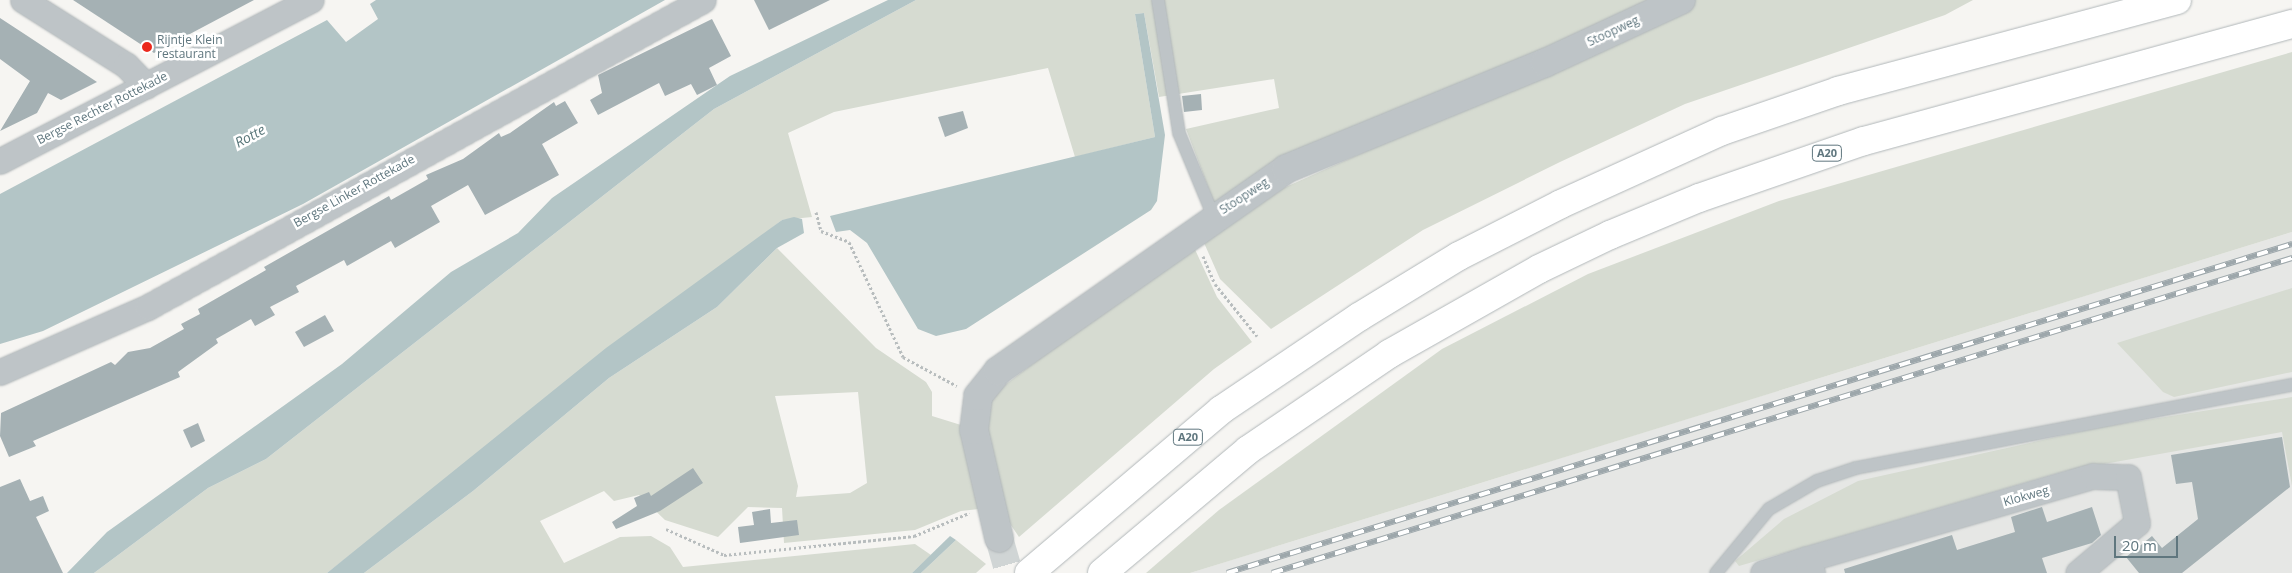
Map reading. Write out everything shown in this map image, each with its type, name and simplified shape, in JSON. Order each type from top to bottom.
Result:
[{"type":"highway","name":"A20","points":[[1029,573],[1221,410],[1359,317],[1459,256],[1561,204],[1722,131],[1838,91],[2177,0]]},
{"type":"highway","name":"A20","points":[[1102,573],[1248,450],[1390,354],[1539,269],[1699,198],[1864,141],[2292,24]]},
{"type":"street","points":[[23,0],[126,65],[146,86]]},
{"type":"street","name":"Bergse Linker Rottekade","points":[[0,372],[148,307],[703,0]]},
{"type":"street","name":"Stoopweg","points":[[978,396],[998,370],[1203,223],[1286,168],[1545,62],[1681,0]]},
{"type":"street","name":"Bergse Rechter Rottekade","points":[[0,161],[308,1]]},
{"type":"street","points":[[978,396],[974,430],[997,529]]},
{"type":"street","name":"Klokweg","points":[[1809,566],[2093,476],[2128,477],[2137,523],[2078,573]]},
{"type":"street","points":[[1763,573],[1809,566]]},
{"type":"lane","points":[[1158,0],[1179,133],[1203,223]]},
{"type":"lane","points":[[1716,573],[1769,509],[1817,481],[1856,468],[2292,385]]},
{"type":"path","points":[[816,212],[821,231],[849,242],[903,357],[978,396]]},
{"type":"path","points":[[1203,223],[1215,284],[1257,336]]},
{"type":"path","points":[[666,529],[724,555],[914,536],[970,513],[997,529]]},
{"type":"shaded area","points":[[916,0],[1655,0],[1214,203],[1186,129],[1279,108],[1274,79],[1159,97],[1144,13],[1135,14],[1155,137],[1075,157],[1048,68],[834,112],[788,133],[812,217],[782,220],[327,573],[94,573],[208,488],[266,459],[714,109]]},
{"type":"shaded area","points":[[1694,0],[1973,0],[1945,15],[1685,104],[1560,162],[1423,230],[1271,329],[1220,279],[1201,236],[1263,197],[1604,45]]},
{"type":"shaded area","points":[[2292,52],[2292,232],[1190,573],[1146,573],[1219,510],[1442,349],[1588,274],[1779,201]]},
{"type":"shaded area","points":[[2292,232],[2292,573],[1190,573],[1962,334]]},
{"type":"shaded area","points":[[1192,243],[1217,297],[1252,342],[1214,369],[1019,537],[1006,518],[985,426],[993,394]]},
{"type":"shaded area","points":[[777,248],[876,348],[926,382],[932,392],[932,416],[961,425],[979,509],[961,511],[915,530],[784,543],[782,508],[748,507],[718,537],[665,520],[639,495],[614,501],[604,491],[540,521],[564,563],[620,537],[651,536],[670,547],[683,567],[915,544],[931,555],[912,573],[364,573],[473,491],[609,378],[717,307]],"holes":[[[858,392],[867,483],[850,493],[796,497],[798,486],[775,396]]]},
{"type":"shaded area","points":[[2292,288],[2292,372],[2174,397],[2163,392],[2117,343]]},
{"type":"shaded area","points":[[2292,397],[2292,486],[2282,432],[2065,471],[1739,566],[1735,561],[1784,519],[1858,481],[2101,427]]},
{"type":"shaded area","points":[[956,540],[986,564],[976,573],[921,573]]},
{"type":"water","name":"Rotte","points":[[376,0],[665,0],[303,204],[43,331],[0,344],[0,194],[327,20],[346,42],[378,19],[370,4]]},
{"type":"water","points":[[888,0],[916,0],[714,109],[266,459],[208,488],[94,573],[67,573],[107,532],[342,364],[451,272],[518,233],[552,198],[730,76]]},
{"type":"water","points":[[1144,13],[1165,135],[1157,201],[1151,210],[966,329],[936,336],[918,329],[867,243],[850,230],[836,232],[830,216],[1155,137],[1135,14]]},
{"type":"water","points":[[794,217],[802,219],[804,233],[777,248],[717,307],[609,378],[473,491],[364,573],[327,573],[606,348],[782,220]]},
{"type":"water","points":[[950,536],[956,540],[921,573],[912,573]]},
{"type":"building","points":[[73,0],[254,0],[154,53]]},
{"type":"building","points":[[754,0],[830,0],[769,30]]},
{"type":"building","points":[[0,18],[97,82],[61,100],[48,93],[37,113],[0,131],[30,81],[0,59]]},
{"type":"building","points":[[712,19],[731,56],[709,68],[717,85],[697,95],[691,84],[665,96],[659,83],[598,115],[590,100],[602,93],[598,75]]},
{"type":"building","points":[[1201,94],[1202,110],[1184,112],[1182,96]]},
{"type":"building","points":[[565,101],[578,123],[542,144],[559,175],[485,215],[468,185],[431,206],[440,222],[395,248],[391,241],[347,266],[344,260],[296,286],[299,292],[270,307],[275,315],[255,326],[251,319],[216,339],[218,343],[178,372],[180,377],[33,441],[36,446],[9,457],[0,436],[1,413],[111,362],[115,365],[128,352],[150,348],[184,329],[181,324],[200,314],[198,309],[266,270],[264,267],[389,196],[391,200],[414,187],[428,179],[426,175],[463,159],[499,133],[501,137],[510,133],[554,102],[556,106]]},
{"type":"building","points":[[963,111],[968,128],[945,137],[938,117]]},
{"type":"building","points":[[325,315],[334,331],[304,347],[295,332]]},
{"type":"building","points":[[198,423],[205,441],[191,448],[183,430]]},
{"type":"building","points":[[2282,437],[2290,487],[2182,573],[2139,573],[2126,557],[2152,536],[2162,548],[2198,519],[2192,482],[2176,484],[2171,455]]},
{"type":"building","points":[[693,468],[703,483],[660,511],[616,529],[612,522],[637,506],[634,498],[649,492],[651,496]]},
{"type":"building","points":[[20,479],[30,501],[43,496],[49,511],[36,517],[63,573],[0,573],[0,487]]},
{"type":"building","points":[[2042,507],[2047,522],[2092,507],[2101,535],[2092,543],[2042,558],[2047,573],[1845,573],[1844,569],[1952,535],[1957,550],[2015,532],[2011,517]]},
{"type":"building","points":[[770,509],[771,523],[797,520],[799,535],[740,543],[738,527],[754,525],[752,512]]},
{"type":"tunnel","points":[[999,538],[1009,573]]},
{"type":"railway","points":[[1227,573],[2292,244]]},
{"type":"railway","points":[[1272,573],[2292,258]]},
{"type":"place","name":"Rijntje Klein restaurant","points":[[147,47]]}]
